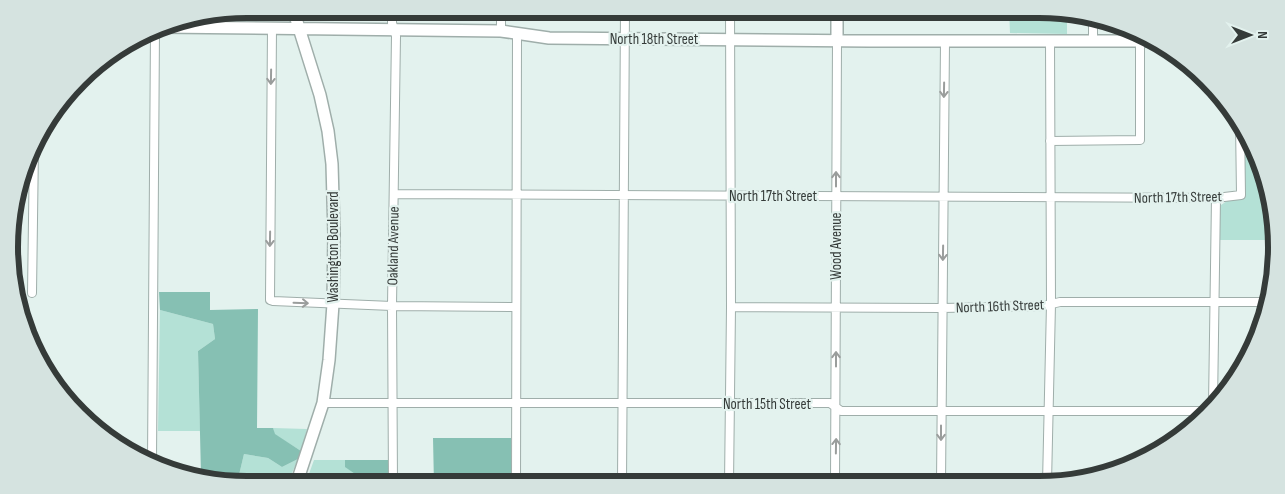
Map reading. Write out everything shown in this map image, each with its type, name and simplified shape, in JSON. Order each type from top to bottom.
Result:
[{"type":"main road","name":"Washington Boulevard","points":[[296,18],[320,95],[328,131],[332,164],[333,304],[330,360],[323,403],[299,476]]},
{"type":"main road","name":"Wood Avenue","points":[[837,18],[837,41]]},
{"type":"main road","name":"North 18th Street","points":[[181,27],[501,31],[517,35],[549,38],[945,42],[1140,41]]},
{"type":"street","name":"Oakland Avenue","points":[[392,18],[396,36],[392,306],[393,476]]},
{"type":"street","points":[[501,18],[501,31]]},
{"type":"street","points":[[622,476],[625,18]]},
{"type":"street","points":[[729,476],[731,307],[730,18]]},
{"type":"street","points":[[1093,24],[1093,41]]},
{"type":"street","points":[[272,28],[270,300],[273,302],[392,306],[516,307]]},
{"type":"street","points":[[516,476],[517,35]]},
{"type":"street","points":[[152,456],[156,36]]},
{"type":"street","name":"Wood Avenue","points":[[835,476],[837,41]]},
{"type":"street","points":[[1048,476],[1051,304],[1050,41]]},
{"type":"street","points":[[941,476],[945,42]]},
{"type":"street","points":[[1050,141],[1140,140],[1144,43]]},
{"type":"street","name":"North 17th Street","points":[[394,194],[1216,198],[1242,195],[1240,138]]},
{"type":"street","points":[[32,167],[32,293]]},
{"type":"street","points":[[1213,395],[1216,198]]},
{"type":"street","name":"North 16th Street","points":[[731,307],[942,308],[1043,306],[1060,302],[1261,302]]},
{"type":"street","name":"North 15th Street","points":[[323,403],[830,403],[841,411],[1197,412]]},
{"type":"green space","points":[[1009,18],[1067,19],[1067,34],[1010,33]]},
{"type":"green space","points":[[1245,147],[1260,188],[1266,217],[1268,240],[1218,240],[1218,207],[1227,201],[1245,198]]},
{"type":"green space","points":[[159,292],[210,292],[210,310],[258,309],[257,428],[273,428],[275,434],[301,451],[298,459],[282,467],[268,458],[244,454],[239,475],[217,475],[201,472],[198,351],[215,339],[213,324],[160,310]]},
{"type":"green space","points":[[160,310],[213,324],[215,339],[198,351],[200,431],[158,431]]},
{"type":"green space","points":[[273,428],[307,429],[301,451],[274,434]]},
{"type":"green space","points":[[433,438],[511,438],[511,476],[434,476]]},
{"type":"green space","points":[[244,454],[268,458],[282,467],[298,459],[292,473],[288,475],[239,475]]},
{"type":"green space","points":[[314,460],[345,460],[346,467],[355,474],[355,476],[308,476]]},
{"type":"green space","points":[[345,460],[389,460],[389,476],[355,476],[355,474],[345,467]]}]
